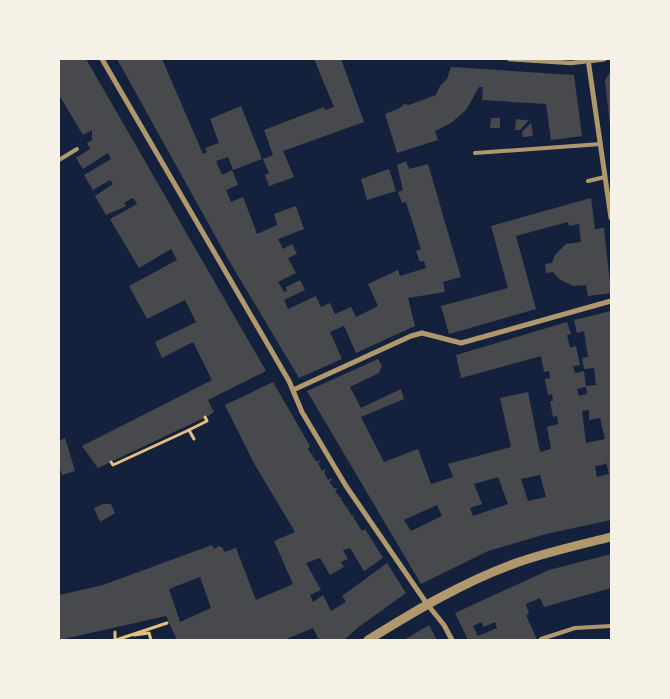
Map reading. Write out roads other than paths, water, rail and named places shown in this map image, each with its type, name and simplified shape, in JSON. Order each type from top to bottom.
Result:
[{"type":"street","points":[[102,59],[294,390],[302,412],[346,486],[427,604],[444,625],[452,640]]},
{"type":"street","points":[[509,59],[572,63],[604,59]]},
{"type":"street","points":[[588,60],[611,218]]},
{"type":"street","points":[[294,390],[410,336],[422,333],[461,343],[611,302]]},
{"type":"street","points":[[368,640],[427,604],[514,564],[611,537]]},
{"type":"lane","points":[[475,153],[601,144]]},
{"type":"lane","points":[[59,160],[77,149]]},
{"type":"lane","points":[[588,181],[605,176]]},
{"type":"lane","points":[[541,639],[575,628],[611,626]]}]
